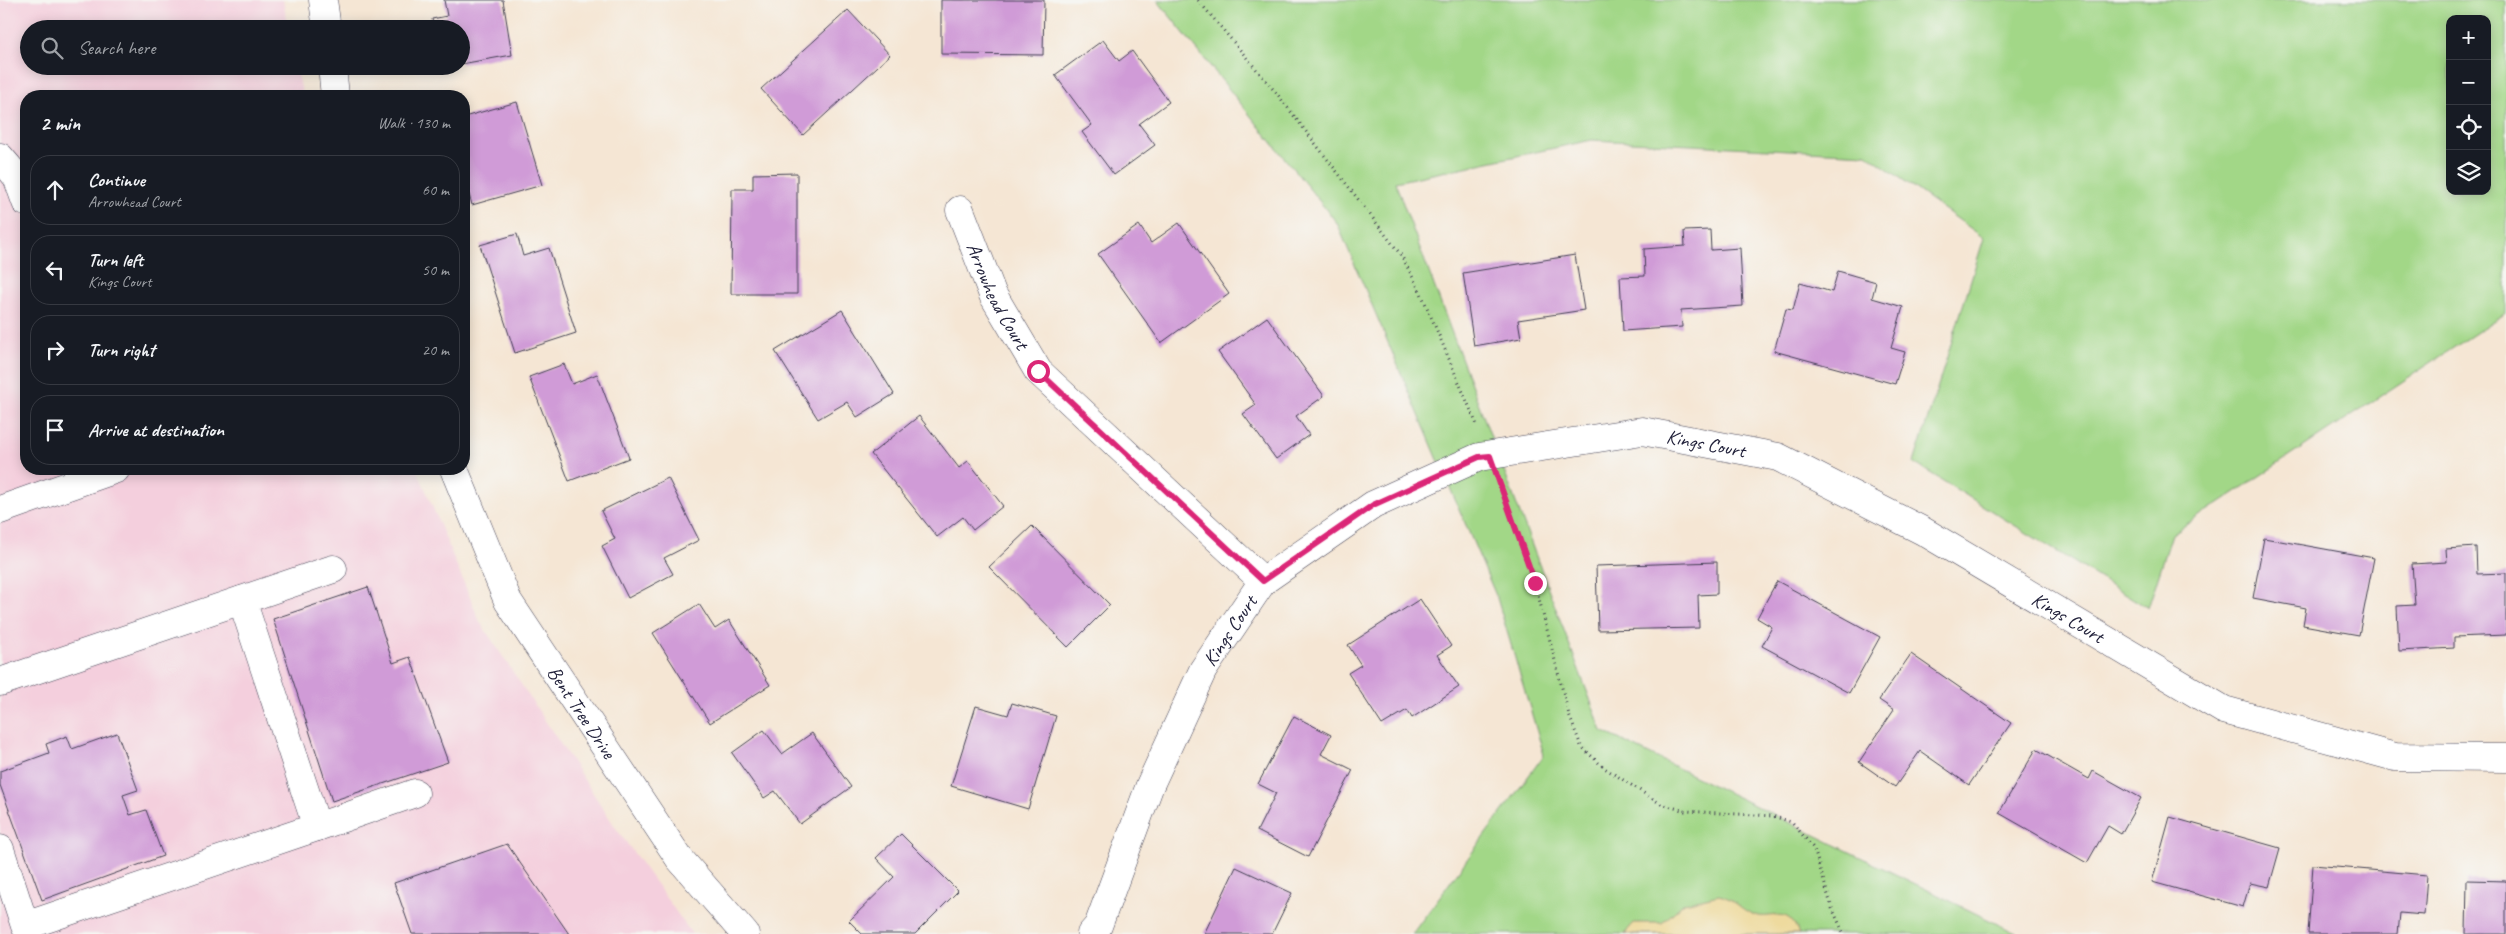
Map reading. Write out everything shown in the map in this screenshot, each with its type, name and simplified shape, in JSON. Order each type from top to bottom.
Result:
[{"type":"street","points":[[323,0],[326,20]]},
{"type":"street","points":[[333,75],[334,90]]},
{"type":"street","points":[[0,157],[17,177],[20,185]]},
{"type":"street","name":"Arrowhead Court","points":[[960,210],[993,295],[1038,371],[1263,581]]},
{"type":"street","name":"Kings Court","points":[[1091,934],[1098,926],[1150,785],[1203,670],[1263,581],[1373,505],[1479,457],[1642,431],[1778,457],[1923,531],[2224,710],[2394,757],[2506,758]]},
{"type":"street","points":[[0,510],[95,475]]},
{"type":"street","name":"Bent Tree Drive","points":[[456,475],[508,601],[679,858],[745,934]]},
{"type":"street","points":[[0,682],[333,569]]},
{"type":"street","points":[[242,600],[317,826]]},
{"type":"street","points":[[0,849],[25,926],[415,794]]},
{"type":"path","points":[[1198,0],[1278,96],[1401,255],[1421,292],[1490,456],[1535,583],[1569,715],[1581,746],[1603,767],[1661,804],[1685,811],[1772,816],[1792,822],[1814,849],[1832,908],[1844,934]]},
{"type":"shaded area","points":[[0,0],[283,0],[286,20],[20,20],[20,75],[298,75],[302,90],[20,90],[20,475],[419,475],[480,622],[616,828],[692,934],[0,934]]},
{"type":"green space","points":[[1157,0],[2506,0],[2506,313],[2172,534],[2148,608],[1914,463],[1984,238],[1867,154],[1592,140],[1395,182],[1602,731],[2018,934],[1412,934],[1544,755],[1497,598],[1337,223]]},
{"type":"sand","points":[[1719,895],[1728,898],[1746,911],[1757,916],[1778,915],[1789,918],[1799,934],[1624,934],[1634,923],[1662,923],[1684,903]]},
{"type":"building","points":[[444,0],[503,0],[512,55],[470,62],[470,20],[432,20],[447,16]]},
{"type":"building","points":[[941,0],[1044,0],[1043,55],[941,54]]},
{"type":"building","points":[[848,10],[890,55],[803,135],[761,89]]},
{"type":"building","points":[[1103,40],[1119,61],[1132,51],[1169,102],[1139,124],[1155,145],[1114,175],[1082,132],[1092,125],[1055,75]]},
{"type":"building","points":[[517,102],[542,185],[472,205],[470,198],[470,115]]},
{"type":"building","points":[[797,173],[797,294],[731,294],[732,189],[753,189],[753,174]]},
{"type":"building","points":[[1179,223],[1229,294],[1161,343],[1098,254],[1139,225],[1151,243]]},
{"type":"building","points":[[1710,230],[1711,250],[1740,248],[1743,306],[1681,310],[1682,327],[1623,331],[1620,277],[1645,276],[1644,249],[1685,246],[1684,231]]},
{"type":"building","points":[[517,234],[523,256],[549,248],[576,333],[515,353],[480,245]]},
{"type":"building","points":[[1575,255],[1584,310],[1518,320],[1521,338],[1474,346],[1463,273]]},
{"type":"building","points":[[1838,271],[1876,282],[1872,298],[1903,307],[1891,348],[1905,352],[1895,384],[1774,351],[1786,309],[1793,310],[1800,283],[1832,292]]},
{"type":"building","points":[[842,310],[894,394],[857,417],[847,402],[818,419],[775,351]]},
{"type":"building","points":[[1267,317],[1324,396],[1296,416],[1309,435],[1276,459],[1243,414],[1256,405],[1218,352]]},
{"type":"building","points":[[564,364],[572,384],[597,374],[629,458],[569,481],[529,377]]},
{"type":"building","points":[[919,416],[959,468],[968,461],[1003,506],[973,530],[963,517],[937,537],[871,454]]},
{"type":"building","points":[[668,478],[699,540],[664,558],[673,574],[628,598],[602,546],[615,539],[601,511]]},
{"type":"building","points":[[1032,526],[1110,605],[1068,647],[989,567]]},
{"type":"building","points":[[2264,538],[2374,558],[2359,635],[2303,625],[2306,608],[2253,598]]},
{"type":"building","points":[[2476,547],[2477,574],[2506,573],[2506,635],[2454,637],[2454,648],[2399,651],[2397,606],[2415,605],[2412,564],[2447,562],[2446,549]]},
{"type":"building","points":[[1717,562],[1717,594],[1698,595],[1699,628],[1598,630],[1596,566]]},
{"type":"building","points":[[1777,581],[1880,637],[1849,693],[1762,646],[1772,627],[1757,618]]},
{"type":"building","points":[[368,587],[393,663],[410,657],[448,762],[332,801],[273,619]]},
{"type":"building","points":[[1420,599],[1451,646],[1437,655],[1459,687],[1412,718],[1407,710],[1382,725],[1348,673],[1361,665],[1348,645]]},
{"type":"building","points":[[699,604],[715,629],[729,620],[770,685],[710,723],[653,633]]},
{"type":"building","points":[[1911,654],[2011,723],[1969,785],[1920,751],[1895,787],[1859,762],[1894,710],[1879,700]]},
{"type":"building","points":[[1012,703],[1056,716],[1028,809],[951,786],[976,706],[1008,715]]},
{"type":"building","points":[[1294,716],[1331,735],[1321,754],[1353,770],[1308,857],[1257,831],[1276,793],[1258,784]]},
{"type":"building","points":[[764,730],[782,754],[812,733],[851,787],[800,824],[775,791],[764,798],[732,753]]},
{"type":"building","points":[[117,733],[138,790],[123,795],[130,815],[146,810],[163,856],[42,900],[0,785],[0,771],[49,753],[46,744],[67,736],[72,749]]},
{"type":"building","points":[[2036,749],[2089,779],[2093,771],[2141,798],[2121,834],[2108,826],[2087,863],[1999,813]]},
{"type":"building","points":[[2170,817],[2280,848],[2269,887],[2250,883],[2243,907],[2152,882]]},
{"type":"building","points":[[901,834],[958,891],[915,934],[862,934],[849,921],[894,877],[876,858]]},
{"type":"building","points":[[507,844],[569,934],[412,934],[394,883]]},
{"type":"building","points":[[2313,865],[2427,875],[2424,915],[2400,913],[2398,934],[2308,934]]},
{"type":"building","points":[[1236,867],[1292,893],[1272,934],[1204,934]]},
{"type":"building","points":[[2467,880],[2506,881],[2506,934],[2466,934]]},
{"type":"route","points":[[1038,371],[1263,581],[1373,505],[1479,457],[1490,456],[1535,583]]}]
